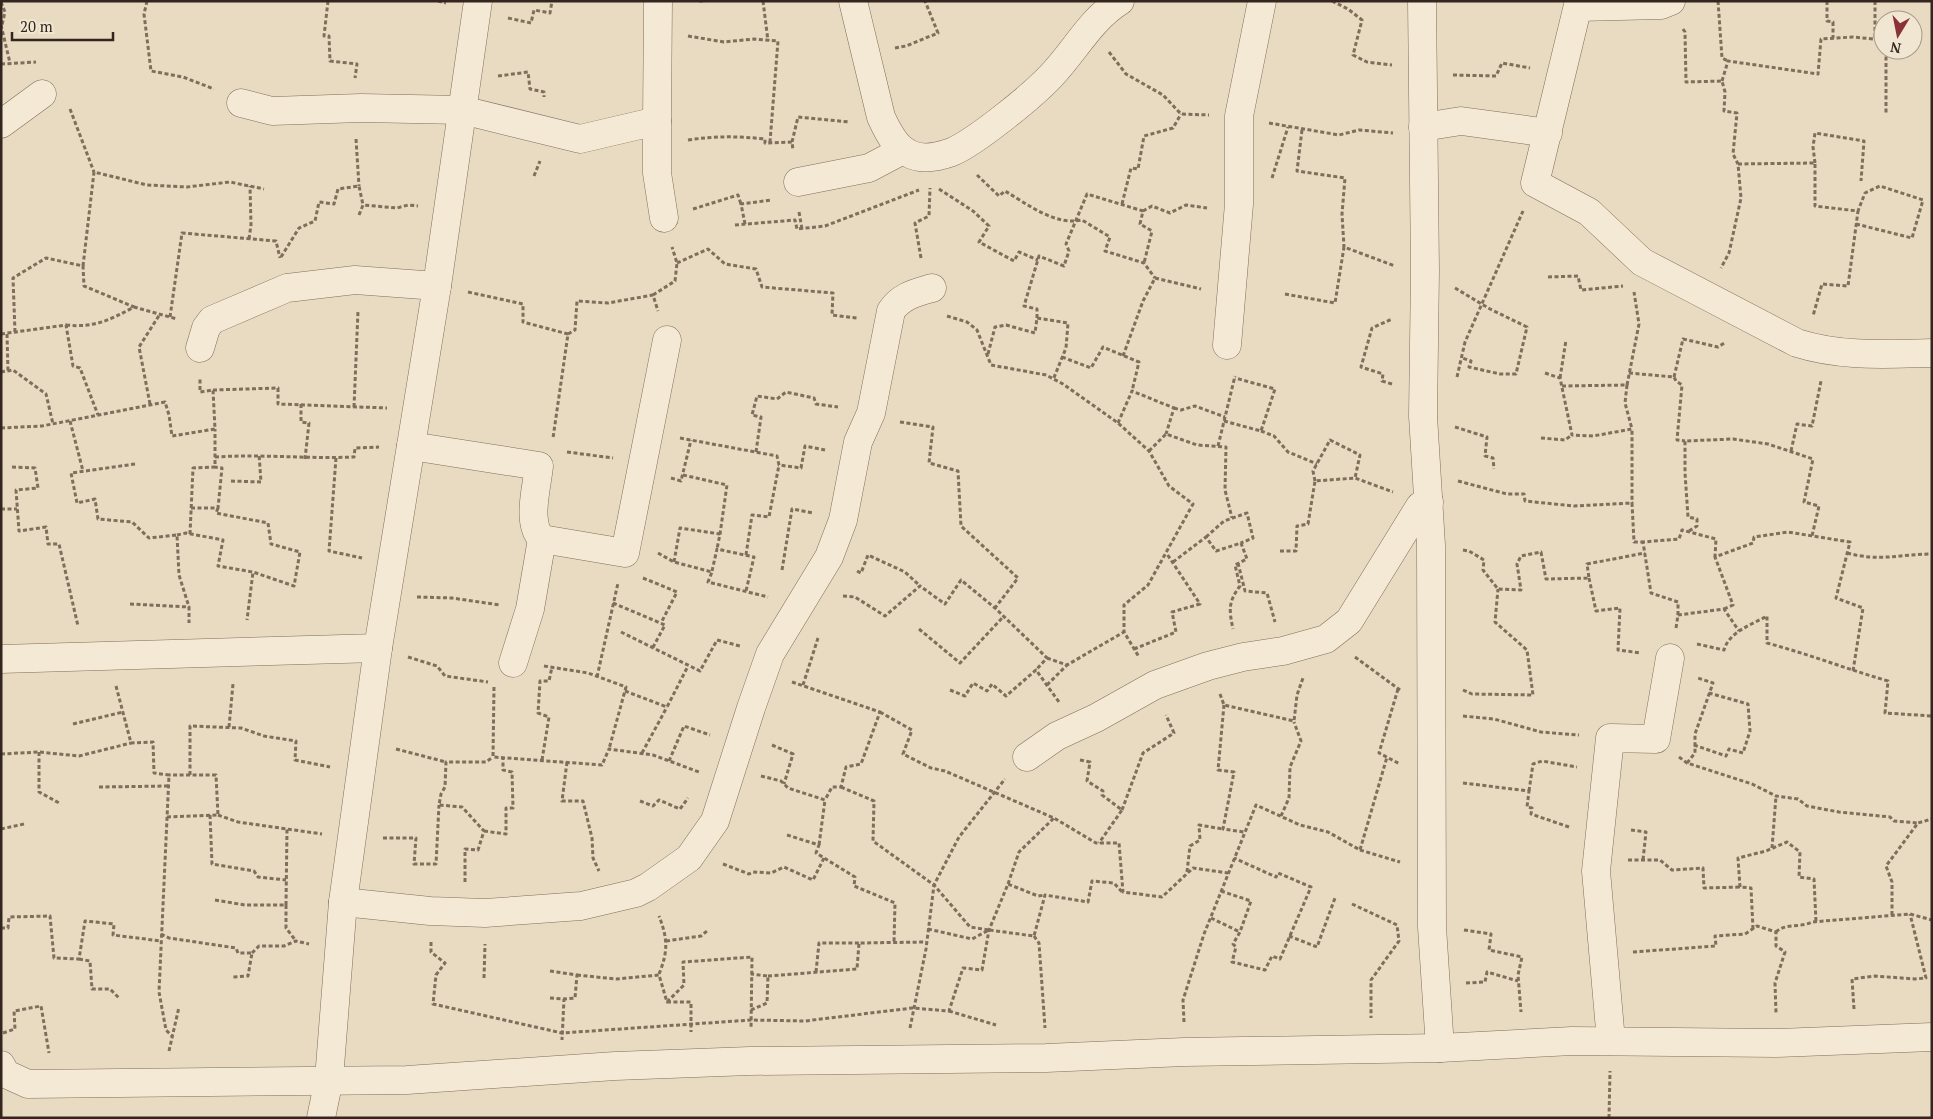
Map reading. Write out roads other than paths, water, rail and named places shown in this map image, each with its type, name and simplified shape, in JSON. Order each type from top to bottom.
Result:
[{"type":"street","points":[[658,1],[657,173],[664,218]]},
{"type":"street","points":[[852,1],[881,118],[886,130],[903,150],[923,158],[953,151],[994,124],[1051,76],[1089,27],[1105,10],[1120,1]]},
{"type":"street","points":[[1227,345],[1238,212],[1239,116],[1262,1]]},
{"type":"street","points":[[1422,1],[1425,271],[1423,416],[1427,474],[1425,504],[1430,545],[1432,927],[1440,1048]]},
{"type":"street","points":[[1666,3],[1579,4],[1535,183],[1589,212],[1638,274],[1707,294],[1797,343],[1820,350],[1846,354],[1932,353]]},
{"type":"street","points":[[321,1118],[328,1079],[343,902],[378,648],[417,410],[449,288],[448,211],[478,6]]},
{"type":"street","points":[[1,124],[42,94]]},
{"type":"street","points":[[241,104],[272,111],[356,108],[462,110],[541,128],[580,140],[657,131]]},
{"type":"street","points":[[1423,127],[1461,121],[1548,134]]},
{"type":"street","points":[[798,182],[868,168],[903,150]]},
{"type":"street","points":[[203,338],[212,320],[224,313],[287,288],[355,280],[449,288]]},
{"type":"street","points":[[343,902],[430,911],[492,913],[581,906],[648,887],[693,853],[715,822],[766,665],[798,605],[829,557],[843,520],[855,455],[868,419],[888,321],[897,303],[906,296],[932,288]]},
{"type":"street","points":[[411,446],[544,462],[534,522],[535,532],[542,539],[623,562],[667,340]]},
{"type":"street","points":[[1027,757],[1067,731],[1155,685],[1214,665],[1283,651],[1326,639],[1349,621],[1425,504]]},
{"type":"street","points":[[513,663],[530,609],[542,539]]},
{"type":"street","points":[[1,659],[378,648]]},
{"type":"street","points":[[1611,1041],[1596,871],[1598,837],[1610,738],[1656,739],[1680,650]]},
{"type":"street","points":[[1,1065],[6,1074],[28,1084],[328,1079],[407,1080],[750,1060],[1046,1058],[1184,1052],[1440,1048],[1611,1041],[1776,1043],[1932,1037]]}]
